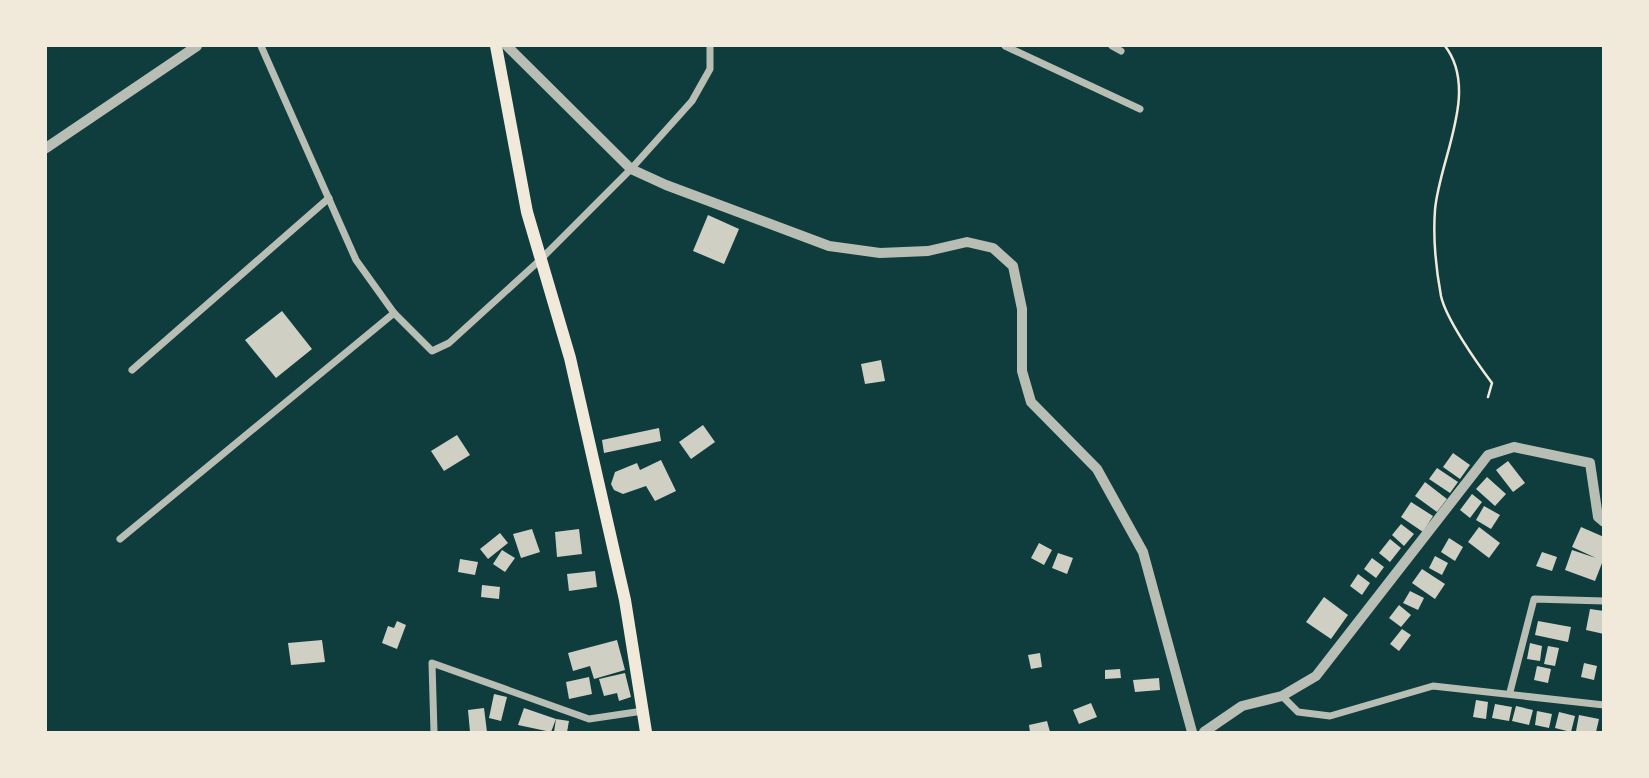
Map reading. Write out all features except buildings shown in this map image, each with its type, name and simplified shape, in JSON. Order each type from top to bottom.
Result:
[{"type":"main road","points":[[496,46],[527,212],[570,358],[625,600],[646,733]]},
{"type":"street","points":[[46,147],[197,46]]},
{"type":"street","points":[[261,46],[356,260],[394,313],[432,351],[449,343],[540,260],[631,169],[692,101],[710,69],[710,46]]},
{"type":"street","points":[[507,46],[631,169],[782,231],[829,246],[880,253],[928,251],[967,242],[993,248],[1013,266],[1022,309],[1022,371],[1031,402],[1097,468],[1143,552],[1192,733]]},
{"type":"street","points":[[1005,46],[1140,109]]},
{"type":"street","points":[[1112,46],[1121,51]]},
{"type":"street","points":[[132,370],[329,198]]},
{"type":"street","points":[[120,539],[394,313]]},
{"type":"street","points":[[1204,733],[1242,706],[1282,696],[1315,676],[1488,455],[1514,447],[1590,463],[1598,517],[1604,522]]},
{"type":"street","points":[[1510,692],[1534,598],[1604,601]]},
{"type":"street","points":[[434,733],[432,663],[589,719],[643,711]]},
{"type":"street","points":[[1282,696],[1298,712],[1330,716],[1433,686],[1510,692],[1604,705]]},
{"type":"path","points":[[1445,46],[1456,60],[1457,118],[1436,209],[1437,265],[1442,299],[1474,358],[1492,383],[1488,397]]}]
